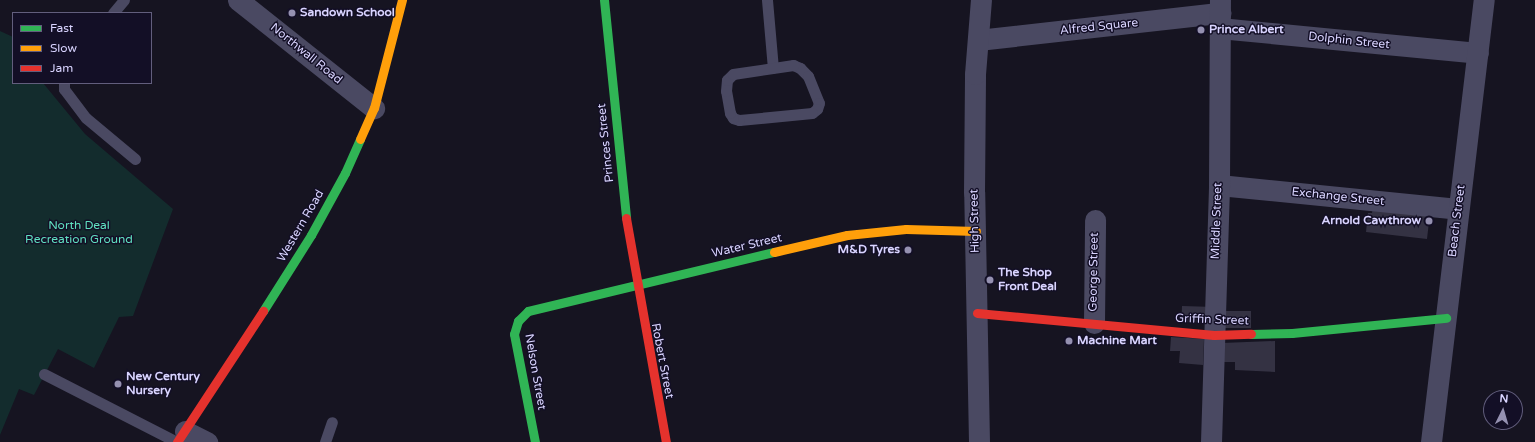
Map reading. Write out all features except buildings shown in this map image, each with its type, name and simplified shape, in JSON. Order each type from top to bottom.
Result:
[{"type":"street","name":"Northwall Road","points":[[238,0],[374,108]]},
{"type":"street","name":"Western Road","points":[[180,438],[311,235],[345,173],[374,108],[402,0]]},
{"type":"street","name":"Princes Street","points":[[604,0],[628,235],[636,284]]},
{"type":"street","name":"High Street","points":[[979,442],[975,74],[981,0]]},
{"type":"street","name":"Beach Street","points":[[1431,442],[1484,0]]},
{"type":"street","name":"Alfred Square","points":[[978,40],[1220,14]]},
{"type":"street","name":"Dolphin Street","points":[[1220,14],[1478,53]]},
{"type":"street","name":"Middle Street","points":[[1211,442],[1218,185],[1220,14]]},
{"type":"street","name":"Exchange Street","points":[[1218,185],[1458,209]]},
{"type":"street","name":"George Street","points":[[1094,323],[1095,220]]},
{"type":"street","name":"Water Street","points":[[528,311],[636,284],[847,235],[906,229],[976,231]]},
{"type":"street","name":"Robert Street","points":[[636,284],[666,442]]},
{"type":"street","name":"Nelson Street","points":[[528,311],[518,321],[514,334],[535,442]]},
{"type":"street","name":"Griffin Street","points":[[977,313],[1214,335],[1292,333],[1446,318]]},
{"type":"street","points":[[180,438],[207,442]]},
{"type":"lane","points":[[114,12],[124,0]]},
{"type":"lane","points":[[767,0],[773,68]]},
{"type":"lane","points":[[793,65],[800,68],[808,76],[819,103],[818,109],[812,113],[739,120],[733,118],[727,98],[727,80],[733,74],[773,68],[793,65]]},
{"type":"lane","points":[[64,84],[64,89],[86,118],[135,159]]},
{"type":"lane","points":[[44,374],[180,438]]},
{"type":"lane","points":[[325,442],[332,422]]},
{"type":"green space","name":"North Deal Recreation Ground","points":[[0,31],[12,37],[12,84],[44,84],[85,134],[173,209],[133,316],[119,317],[94,368],[58,349],[34,395],[19,389],[0,435]]},
{"type":"traffic: fast","points":[[604,0],[626,218]]},
{"type":"traffic: fast","points":[[263,311],[311,235],[345,173],[360,139]]},
{"type":"traffic: fast","points":[[535,442],[514,334],[518,321],[528,311],[774,252]]},
{"type":"traffic: fast","points":[[1251,334],[1292,333],[1446,318]]},
{"type":"traffic: slow","points":[[360,139],[374,108],[402,0]]},
{"type":"traffic: slow","points":[[774,252],[847,235],[906,229],[976,231]]},
{"type":"traffic: jam","points":[[626,218],[666,442]]},
{"type":"traffic: jam","points":[[177,442],[263,311]]},
{"type":"traffic: jam","points":[[977,313],[1214,335],[1251,334]]},
{"type":"place","name":"Sandown School","points":[[292,13]]},
{"type":"place","name":"Prince Albert","points":[[1201,30]]},
{"type":"place","name":"Arnold Cawthrow","points":[[1429,221]]},
{"type":"place","name":"M&D Tyres","points":[[908,250]]},
{"type":"place","name":"The Shop Front Deal","points":[[990,280]]},
{"type":"place","name":"Machine Mart","points":[[1069,341]]},
{"type":"place","name":"New Century Nursery","points":[[118,384]]}]
